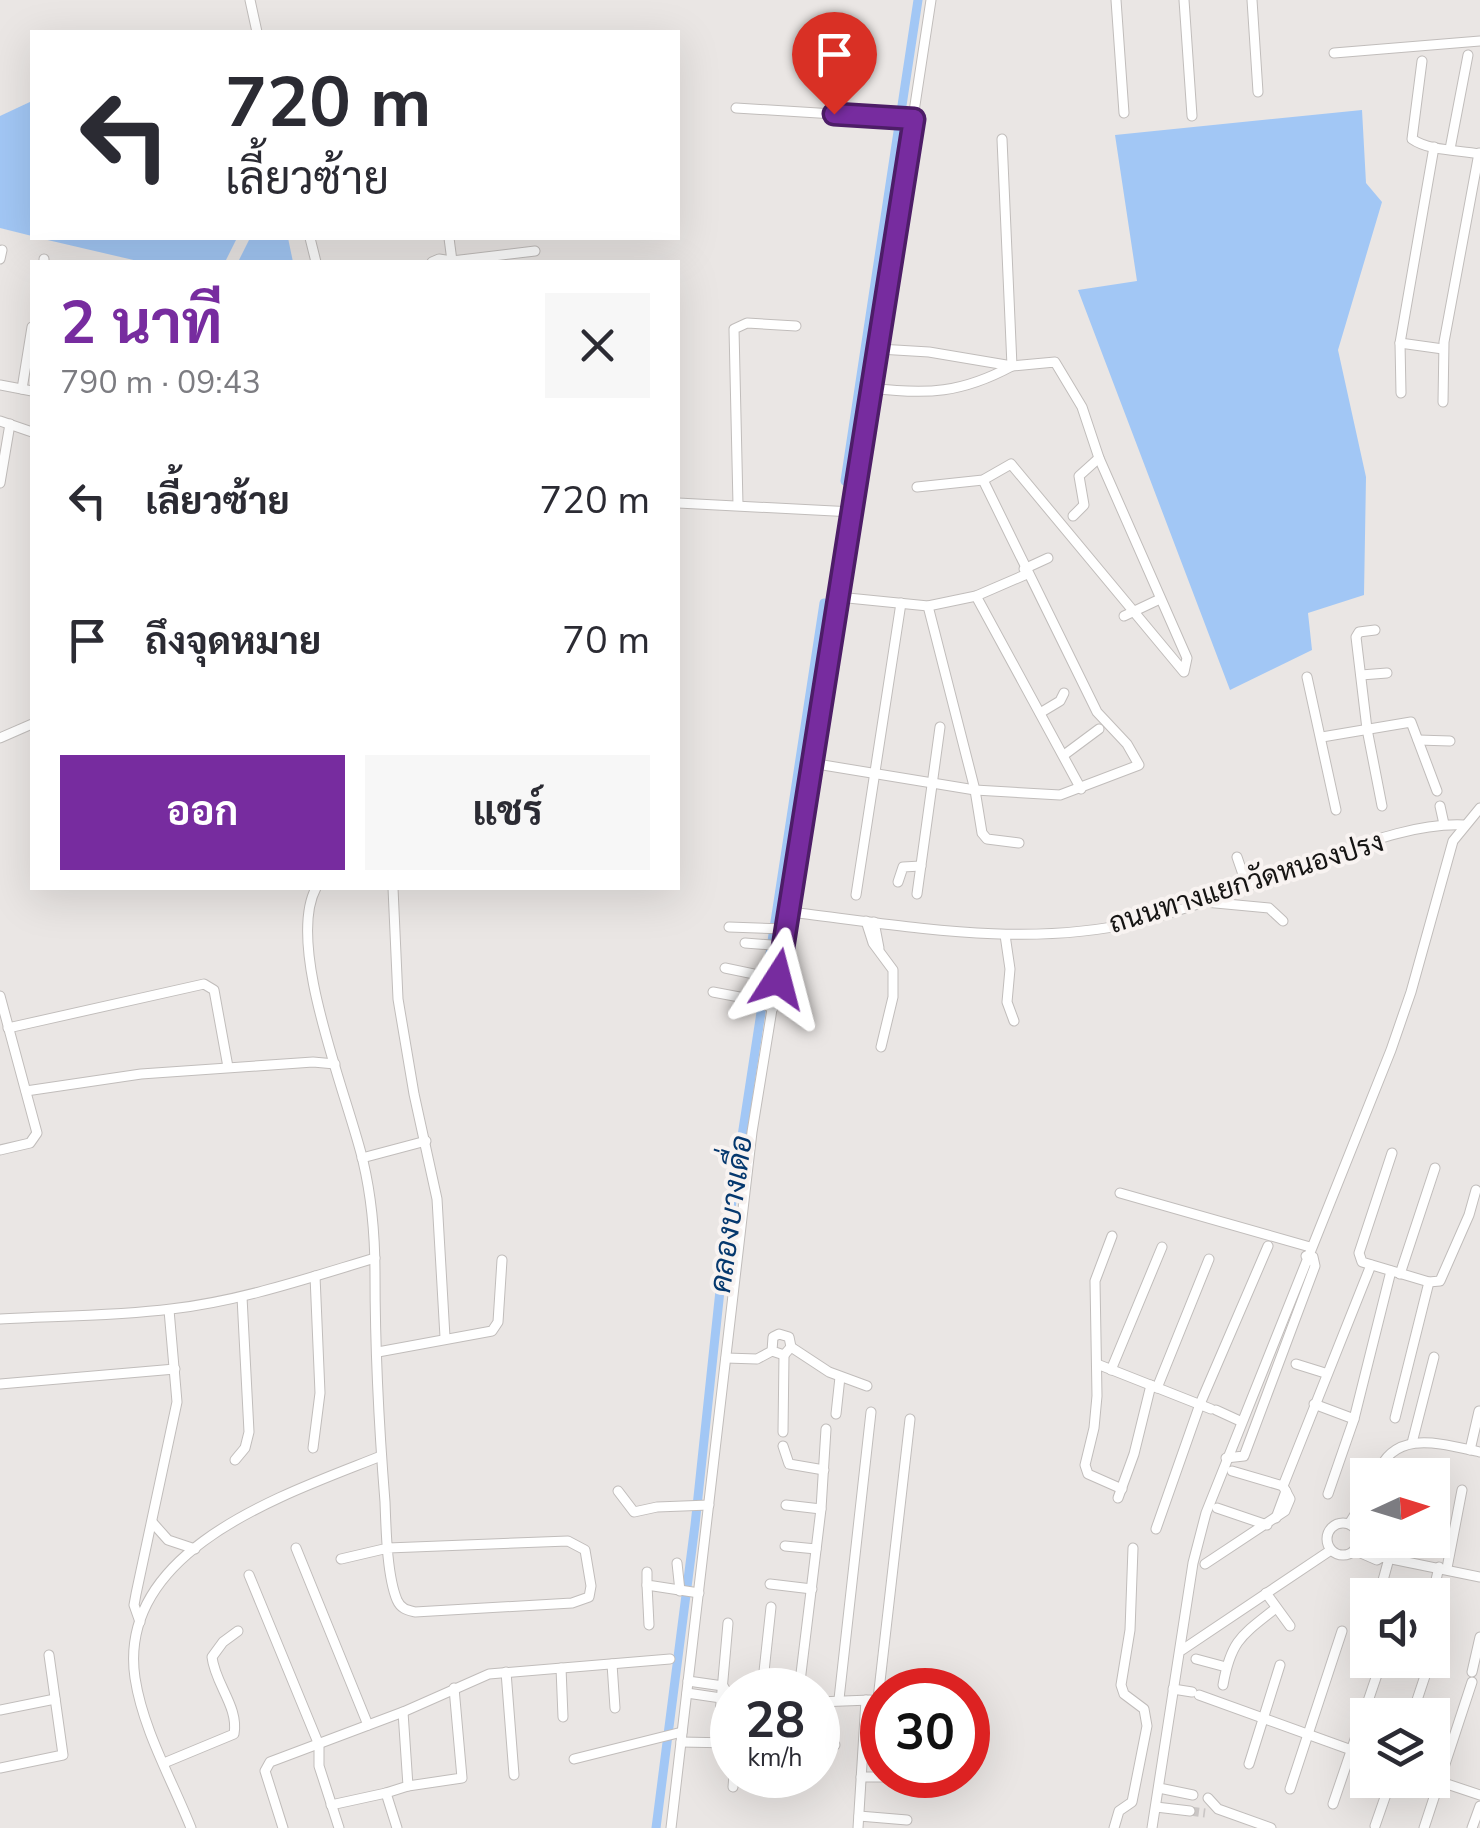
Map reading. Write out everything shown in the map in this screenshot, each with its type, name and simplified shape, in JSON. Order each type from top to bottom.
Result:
[{"type":"street","points":[[250,0],[257,30]]},
{"type":"street","points":[[672,1828],[677,1735],[688,1681],[689,1592],[726,1358],[767,1006],[779,929],[789,912],[872,388],[909,119],[931,0]]},
{"type":"street","points":[[1116,0],[1124,114]]},
{"type":"street","points":[[1184,0],[1192,116]]},
{"type":"street","points":[[1252,0],[1258,92]]},
{"type":"street","points":[[1334,53],[1480,41]]},
{"type":"street","points":[[1450,150],[1468,55]]},
{"type":"street","points":[[1422,60],[1412,139],[1434,147],[1479,153],[1443,349],[1443,402]]},
{"type":"street","points":[[736,108],[909,119]]},
{"type":"street","points":[[1002,139],[1012,366]]},
{"type":"street","points":[[1401,393],[1400,343],[1434,147]]},
{"type":"street","points":[[475,260],[536,251]]},
{"type":"street","points":[[738,506],[734,329],[747,323],[796,326]]},
{"type":"street","points":[[1400,343],[1443,349]]},
{"type":"street","points":[[878,348],[1012,366]]},
{"type":"street","points":[[0,385],[27,390],[30,353]]},
{"type":"street","points":[[872,388],[917,394],[940,392],[1012,366],[1054,362],[1082,407],[1099,458],[1187,658],[1184,672],[1129,614],[1011,464],[983,480],[917,486]]},
{"type":"street","points":[[0,483],[5,423],[30,431]]},
{"type":"street","points":[[1073,516],[1084,505],[1080,476],[1099,458]]},
{"type":"street","points":[[811,763],[975,790],[1060,796],[1136,768],[1140,761],[1097,712],[983,480]]},
{"type":"street","points":[[680,502],[853,512]]},
{"type":"street","points":[[838,596],[928,606],[976,596],[1048,558]]},
{"type":"street","points":[[976,596],[1082,788]]},
{"type":"street","points":[[1129,614],[1160,599]]},
{"type":"street","points":[[856,895],[901,603]]},
{"type":"street","points":[[928,606],[975,790],[982,834],[987,839],[1019,843]]},
{"type":"street","points":[[1375,630],[1357,635],[1367,729],[1382,806]]},
{"type":"street","points":[[1361,675],[1387,673]]},
{"type":"street","points":[[1307,677],[1336,810]]},
{"type":"street","points":[[1040,713],[1064,693]]},
{"type":"street","points":[[1322,737],[1411,722],[1437,791]]},
{"type":"street","points":[[0,738],[30,725]]},
{"type":"street","points":[[917,894],[940,728]]},
{"type":"street","points":[[1064,756],[1099,729]]},
{"type":"street","points":[[1418,740],[1450,741]]},
{"type":"street","points":[[1114,1828],[1119,1811],[1132,1802],[1151,1766],[1173,1689],[1182,1650],[1192,1563],[1226,1458],[1225,1414],[1268,1354],[1412,992],[1452,842],[1480,808]]},
{"type":"street","name":"ถนนทางแยกวัดหนองปรง","points":[[789,912],[1005,935],[1107,928],[1202,902],[1244,878],[1354,847],[1442,814],[1480,824]]},
{"type":"street","points":[[1237,857],[1244,878]]},
{"type":"street","points":[[898,882],[903,867],[921,866]]},
{"type":"street","points":[[315,890],[309,909],[312,973],[362,1158],[374,1218],[381,1456],[388,1548],[397,1601],[406,1610],[572,1603],[588,1596],[592,1586],[585,1550],[568,1541],[388,1548],[341,1559]]},
{"type":"street","points":[[393,890],[398,999],[442,1239],[446,1338]]},
{"type":"street","points":[[1202,902],[1269,908],[1283,921]]},
{"type":"street","points":[[870,921],[879,948],[893,970],[894,984],[881,1047]]},
{"type":"street","points":[[729,928],[779,929]]},
{"type":"street","points":[[1005,935],[1010,969],[1008,1002],[1014,1021]]},
{"type":"street","points":[[745,943],[777,946]]},
{"type":"street","points":[[725,968],[771,978]]},
{"type":"street","points":[[8,1028],[204,984],[214,990],[228,1066]]},
{"type":"street","points":[[714,992],[767,1006]]},
{"type":"street","points":[[0,996],[36,1136],[25,1145],[0,1150]]},
{"type":"street","points":[[313,1062],[328,1040]]},
{"type":"street","points":[[26,1091],[228,1066],[335,1064]]},
{"type":"street","points":[[362,1158],[426,1141]]},
{"type":"street","points":[[1392,1153],[1360,1253],[1360,1259],[1370,1265],[1434,1283],[1443,1277],[1476,1190]]},
{"type":"street","points":[[1328,1494],[1396,1273],[1435,1168]]},
{"type":"street","points":[[1120,1193],[1308,1251],[1313,1258],[1315,1266],[1288,1361],[1244,1456],[1226,1458]]},
{"type":"street","points":[[1112,1236],[1095,1281],[1096,1414],[1086,1470],[1120,1494],[1154,1386],[1209,1259]]},
{"type":"street","points":[[1156,1529],[1200,1404],[1268,1246]]},
{"type":"street","points":[[1111,1370],[1162,1247]]},
{"type":"street","points":[[0,1319],[169,1310],[242,1297],[375,1258]]},
{"type":"street","points":[[378,1352],[486,1334],[496,1327],[502,1260]]},
{"type":"street","points":[[1205,1564],[1272,1522],[1289,1504],[1284,1488],[1370,1265]]},
{"type":"street","points":[[313,1448],[320,1393],[314,1276]]},
{"type":"street","points":[[1395,1418],[1428,1282]]},
{"type":"street","points":[[235,1460],[245,1448],[249,1432],[242,1297]]},
{"type":"street","points":[[140,1622],[134,1605],[176,1402],[169,1310]]},
{"type":"street","points":[[772,1350],[771,1340],[779,1334],[789,1338],[783,1432]]},
{"type":"street","points":[[726,1358],[757,1358],[772,1350],[788,1351],[867,1386]]},
{"type":"street","points":[[1268,1354],[1326,1373]]},
{"type":"street","points":[[1412,1443],[1434,1357]]},
{"type":"street","points":[[1096,1364],[1225,1414]]},
{"type":"street","points":[[0,1384],[176,1369]]},
{"type":"street","points":[[836,1414],[840,1377]]},
{"type":"street","points":[[1314,1404],[1354,1419]]},
{"type":"street","points":[[1388,1458],[1393,1450],[1412,1443],[1475,1451],[1479,1411]]},
{"type":"street","points":[[840,1690],[870,1412]]},
{"type":"street","points":[[883,1668],[910,1420]]},
{"type":"street","points":[[802,1668],[821,1509],[826,1429]]},
{"type":"street","points":[[784,1446],[789,1464],[824,1470]]},
{"type":"street","points":[[192,1828],[143,1711],[135,1678],[140,1622],[150,1602],[170,1574],[195,1550],[245,1513],[381,1456]]},
{"type":"street","points":[[1232,1470],[1284,1488]]},
{"type":"street","points":[[1439,1578],[1462,1490]]},
{"type":"street","points":[[618,1491],[634,1512],[701,1506]]},
{"type":"street","points":[[786,1505],[821,1509]]},
{"type":"street","points":[[1217,1508],[1272,1522]]},
{"type":"street","points":[[152,1522],[168,1540],[195,1550]]},
{"type":"street","points":[[1350,1533],[1339,1523],[1330,1530],[1327,1540],[1331,1550],[1340,1555],[1350,1543]]},
{"type":"street","points":[[785,1546],[816,1549]]},
{"type":"street","points":[[296,1548],[368,1725]]},
{"type":"street","points":[[1133,1548],[1130,1630],[1121,1685],[1124,1694],[1147,1714],[1151,1766],[1159,1788],[1152,1828]]},
{"type":"street","points":[[1182,1650],[1331,1550]]},
{"type":"street","points":[[1390,1558],[1480,1577]]},
{"type":"street","points":[[677,1563],[689,1592]]},
{"type":"street","points":[[647,1572],[649,1625]]},
{"type":"street","points":[[250,1575],[318,1745],[319,1766],[339,1828]]},
{"type":"street","points":[[770,1584],[812,1589]]},
{"type":"street","points":[[647,1586],[689,1592]]},
{"type":"street","points":[[1266,1593],[1290,1626]]},
{"type":"street","points":[[764,1668],[771,1607]]},
{"type":"street","points":[[1223,1685],[1226,1666],[1238,1639],[1276,1608]]},
{"type":"street","points":[[1223,1622],[1238,1639]]},
{"type":"street","points":[[727,1668],[728,1623]]},
{"type":"street","points":[[1290,1789],[1342,1631]]},
{"type":"street","points":[[164,1763],[234,1734],[234,1716],[212,1657],[222,1642],[238,1632]]},
{"type":"street","points":[[1450,1740],[1472,1677],[1480,1637]]},
{"type":"street","points":[[0,1768],[63,1755],[49,1655]]},
{"type":"street","points":[[283,1828],[264,1766],[270,1762],[403,1712],[476,1677],[670,1659]]},
{"type":"street","points":[[1196,1659],[1226,1666]]},
{"type":"street","points":[[612,1664],[615,1708]]},
{"type":"street","points":[[1248,1764],[1280,1666]]},
{"type":"street","points":[[560,1668],[563,1717]]},
{"type":"street","points":[[506,1672],[514,1775]]},
{"type":"street","points":[[688,1681],[710,1688]]},
{"type":"street","points":[[332,1805],[408,1786],[462,1778],[454,1688]]},
{"type":"street","points":[[1173,1689],[1264,1716],[1350,1749],[1333,1804]]},
{"type":"street","points":[[687,1693],[710,1693]]},
{"type":"street","points":[[0,1710],[56,1699]]},
{"type":"street","points":[[403,1712],[408,1786]]},
{"type":"street","points":[[574,1758],[677,1735],[710,1740]]},
{"type":"street","points":[[1450,1785],[1480,1795]]},
{"type":"street","points":[[1159,1788],[1193,1795]]},
{"type":"street","points":[[386,1793],[397,1828]]},
{"type":"street","points":[[858,1828],[860,1796]]},
{"type":"street","points":[[1208,1798],[1218,1810],[1242,1823],[1270,1828]]},
{"type":"street","points":[[1375,1826],[1385,1798]]},
{"type":"street","points":[[1424,1828],[1432,1798]]},
{"type":"street","points":[[1472,1828],[1480,1806]]},
{"type":"street","points":[[1156,1808],[1190,1811]]},
{"type":"street","points":[[1205,1813],[1218,1810]]},
{"type":"street","points":[[859,1816],[907,1820]]},
{"type":"water","points":[[30,102],[30,236],[0,228],[0,116]]},
{"type":"water","points":[[1362,110],[1366,183],[1382,202],[1338,350],[1366,477],[1364,595],[1308,613],[1312,650],[1230,690],[1078,290],[1137,281],[1115,135]]},
{"type":"water","points":[[48,240],[236,240],[226,260],[133,260]]},
{"type":"water","points":[[249,240],[288,240],[293,260],[239,260]]},
{"type":"waterway","name":"คลองบางเดื่อ","points":[[845,481],[918,0]]},
{"type":"waterway","name":"คลองบางเดื่อ","points":[[656,1828],[695,1525],[724,1253],[824,603]]},
{"type":"tunnel","points":[[1190,1811],[1205,1813]]},
{"type":"route","points":[[778,979],[914,119],[834,114]]}]
